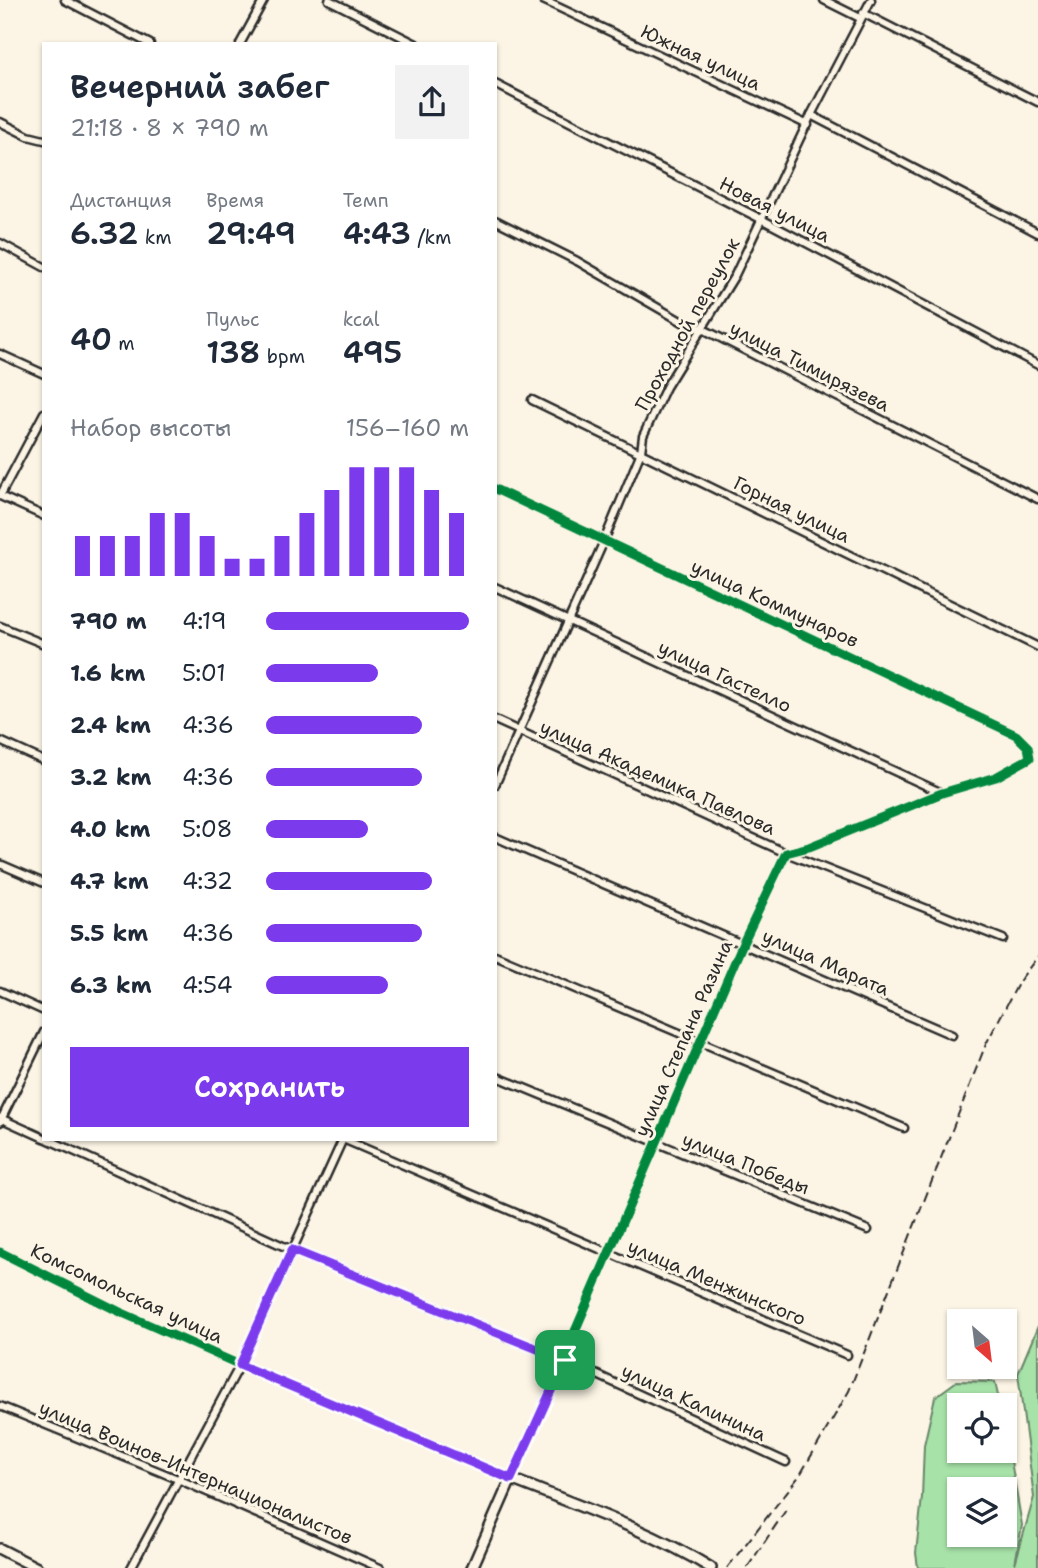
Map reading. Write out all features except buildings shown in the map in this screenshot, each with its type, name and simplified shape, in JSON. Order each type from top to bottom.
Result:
[{"type":"main road","name":"улица Степана Разина","points":[[472,1568],[511,1479]]},
{"type":"main road","name":"Комсомольская улица","points":[[511,1479],[602,1515],[687,1553],[711,1568]]},
{"type":"main road","points":[[0,1549],[37,1568]]},
{"type":"street","points":[[65,0],[146,42]]},
{"type":"street","points":[[241,42],[264,0]]},
{"type":"street","points":[[329,0],[412,42]]},
{"type":"street","name":"Южная улица","points":[[543,0],[808,125]]},
{"type":"street","points":[[824,0],[1038,102]]},
{"type":"street","name":"Проходной переулок","points":[[497,780],[604,541],[641,452],[643,436],[666,387],[736,275],[811,115],[871,0]]},
{"type":"street","name":"Новая улица","points":[[497,85],[761,219],[1038,365]]},
{"type":"street","points":[[811,115],[1038,233]]},
{"type":"street","points":[[0,122],[28,136],[42,140]]},
{"type":"street","name":"улица Тимирязева","points":[[497,221],[577,261],[686,324],[701,328],[1038,499]]},
{"type":"street","points":[[0,243],[42,266]]},
{"type":"street","points":[[0,354],[42,373]]},
{"type":"street","name":"Горная улица","points":[[532,400],[1038,647]]},
{"type":"street","points":[[42,417],[0,496],[42,515]]},
{"type":"street","name":"улица Коммунаров","points":[[497,490],[1016,736],[1028,747],[1030,758],[996,777],[942,793]]},
{"type":"street","name":"улица Гастелло","points":[[497,588],[942,793]]},
{"type":"street","points":[[0,626],[42,643]]},
{"type":"street","name":"улица Академика Павлова","points":[[497,721],[786,853],[1003,939]]},
{"type":"street","points":[[0,741],[42,760]]},
{"type":"street","points":[[786,853],[809,847],[942,793]]},
{"type":"street","name":"улица Марата","points":[[497,838],[952,1035]]},
{"type":"street","name":"улица Степана Разина","points":[[511,1479],[565,1360],[699,1043],[786,853]]},
{"type":"street","points":[[0,864],[42,882]]},
{"type":"street","points":[[497,956],[904,1128]]},
{"type":"street","points":[[0,991],[42,1010]]},
{"type":"street","points":[[0,1120],[42,1036]]},
{"type":"street","name":"улица Победы","points":[[497,1077],[869,1230]]},
{"type":"street","name":"улица Калинина","points":[[0,1120],[42,1138]]},
{"type":"street","name":"улица Калинина","points":[[49,1141],[292,1250],[565,1360],[786,1462]]},
{"type":"street","points":[[131,1568],[240,1365],[342,1141]]},
{"type":"street","name":"улица Менжинского","points":[[348,1141],[848,1355]]},
{"type":"street","name":"Комсомольская улица","points":[[0,1252],[118,1311],[511,1479]]},
{"type":"street","name":"улица Воинов-Интернационалистов","points":[[0,1406],[180,1480],[380,1568]]},
{"type":"green space","points":[[1038,1326],[1038,1568],[918,1568],[916,1553],[924,1445],[935,1397],[957,1381],[995,1382],[997,1393],[947,1393],[947,1463],[1011,1463],[1014,1477],[947,1477],[947,1547],[1017,1547],[1017,1496],[1022,1525],[1015,1564],[1034,1497],[1018,1374]]},
{"type":"railway","points":[[727,1568],[800,1475],[849,1391],[986,1044],[1020,980],[1038,956]]},
{"type":"railway","points":[[747,1568],[786,1510]]},
{"type":"cycle path","points":[[0,1252],[118,1311],[511,1479],[743,943],[786,853],[809,847],[942,793],[996,777],[1030,758],[1028,747],[1016,735],[497,490]]},
{"type":"route","points":[[292,1250],[565,1360],[511,1479],[240,1365],[292,1250]]}]
